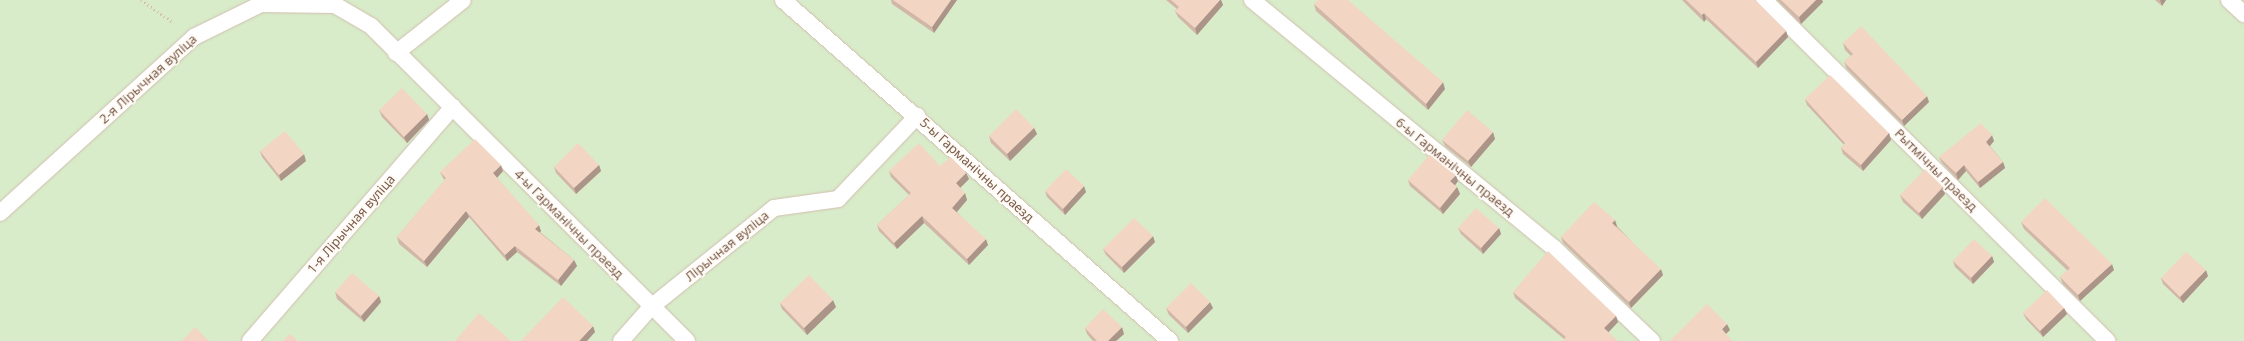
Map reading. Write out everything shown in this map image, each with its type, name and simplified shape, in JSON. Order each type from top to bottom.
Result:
[{"type":"lane","points":[[396,53],[463,0]]},
{"type":"lane","name":"5-ы Гарманічны праезд","points":[[783,0],[917,116],[1170,341]]},
{"type":"lane","name":"6-ы Гарманічны праезд","points":[[1252,0],[1554,248],[1652,341]]},
{"type":"lane","name":"Рытмічны праезд","points":[[1764,0],[2107,341]]},
{"type":"lane","points":[[2229,0],[2244,14]]},
{"type":"lane","name":"2-я Лірычная вуліца","points":[[0,213],[194,36],[261,4],[335,5],[371,26],[396,53],[453,107]]},
{"type":"lane","name":"4-ы Гарманічны праезд","points":[[453,107],[651,307],[687,341]]},
{"type":"lane","name":"1-я Лірычная вуліца","points":[[250,341],[453,107]]},
{"type":"lane","name":"Лірычная вуліца","points":[[621,341],[651,307],[774,208],[838,199],[917,116]]},
{"type":"path","points":[[141,0],[194,36]]},
{"type":"green space","points":[[0,0],[2244,0],[2244,341],[0,341]]},
{"type":"building","points":[[893,0],[951,0],[932,27]]},
{"type":"building","points":[[1171,0],[1220,0],[1195,28],[1175,11],[1179,7]]},
{"type":"building","points":[[1318,0],[1348,0],[1443,82],[1426,104],[1314,4]]},
{"type":"building","points":[[1686,0],[1755,0],[1786,31],[1756,62],[1704,13],[1702,15]]},
{"type":"building","points":[[1781,0],[1816,0],[1799,17]]},
{"type":"building","points":[[1861,26],[1927,96],[1902,120],[1844,62],[1853,54],[1843,43]]},
{"type":"building","points":[[1830,75],[1889,133],[1861,165],[1841,148],[1845,143],[1805,99]]},
{"type":"building","points":[[402,88],[427,114],[404,137],[379,110]]},
{"type":"building","points":[[1016,109],[1034,128],[1007,154],[989,136]]},
{"type":"building","points":[[1467,110],[1493,132],[1468,161],[1442,140]]},
{"type":"building","points":[[1981,123],[1992,135],[1986,142],[2003,162],[1978,182],[1964,165],[1956,173],[1939,157]]},
{"type":"building","points":[[285,131],[304,154],[279,175],[260,151]]},
{"type":"building","points":[[475,139],[501,165],[493,173],[539,225],[535,229],[574,260],[558,280],[515,246],[505,255],[466,211],[424,261],[397,237],[446,178],[440,172]]},
{"type":"building","points":[[578,143],[599,165],[574,188],[554,167]]},
{"type":"building","points":[[919,143],[940,166],[951,157],[966,173],[956,183],[965,193],[952,208],[986,239],[967,259],[922,216],[894,243],[877,225],[911,193],[889,171]]},
{"type":"building","points":[[1430,154],[1456,175],[1450,181],[1457,187],[1440,208],[1408,180]]},
{"type":"building","points":[[1066,169],[1084,186],[1063,209],[1045,191]]},
{"type":"building","points":[[1925,169],[1943,187],[1919,213],[1900,195]]},
{"type":"building","points":[[2045,198],[2112,264],[2078,295],[2060,277],[2070,268],[2021,222]]},
{"type":"building","points":[[1594,202],[1615,220],[1612,223],[1661,269],[1629,302],[1561,237]]},
{"type":"building","points":[[1476,208],[1499,228],[1481,248],[1458,228]]},
{"type":"building","points":[[1134,218],[1153,236],[1122,267],[1103,249]]},
{"type":"building","points":[[1974,239],[1992,256],[1971,278],[1953,261]]},
{"type":"building","points":[[1548,251],[1616,316],[1604,328],[1618,341],[1562,341],[1566,337],[1513,292]]},
{"type":"building","points":[[2186,252],[2206,270],[2180,297],[2161,278]]},
{"type":"building","points":[[352,273],[379,296],[361,316],[335,292]]},
{"type":"building","points":[[809,275],[833,300],[804,328],[780,303]]},
{"type":"building","points":[[1191,283],[1210,302],[1186,327],[1166,308]]},
{"type":"building","points":[[2047,290],[2064,308],[2040,331],[2023,313]]},
{"type":"building","points":[[563,297],[593,326],[579,341],[521,341]]},
{"type":"building","points":[[1707,304],[1727,324],[1722,329],[1732,341],[1670,341]]},
{"type":"building","points":[[1103,309],[1122,327],[1108,341],[1097,341],[1085,328]]},
{"type":"building","points":[[479,313],[511,341],[455,341]]},
{"type":"building","points":[[195,327],[209,341],[182,341]]},
{"type":"building","points":[[290,334],[298,341],[283,341]]}]
